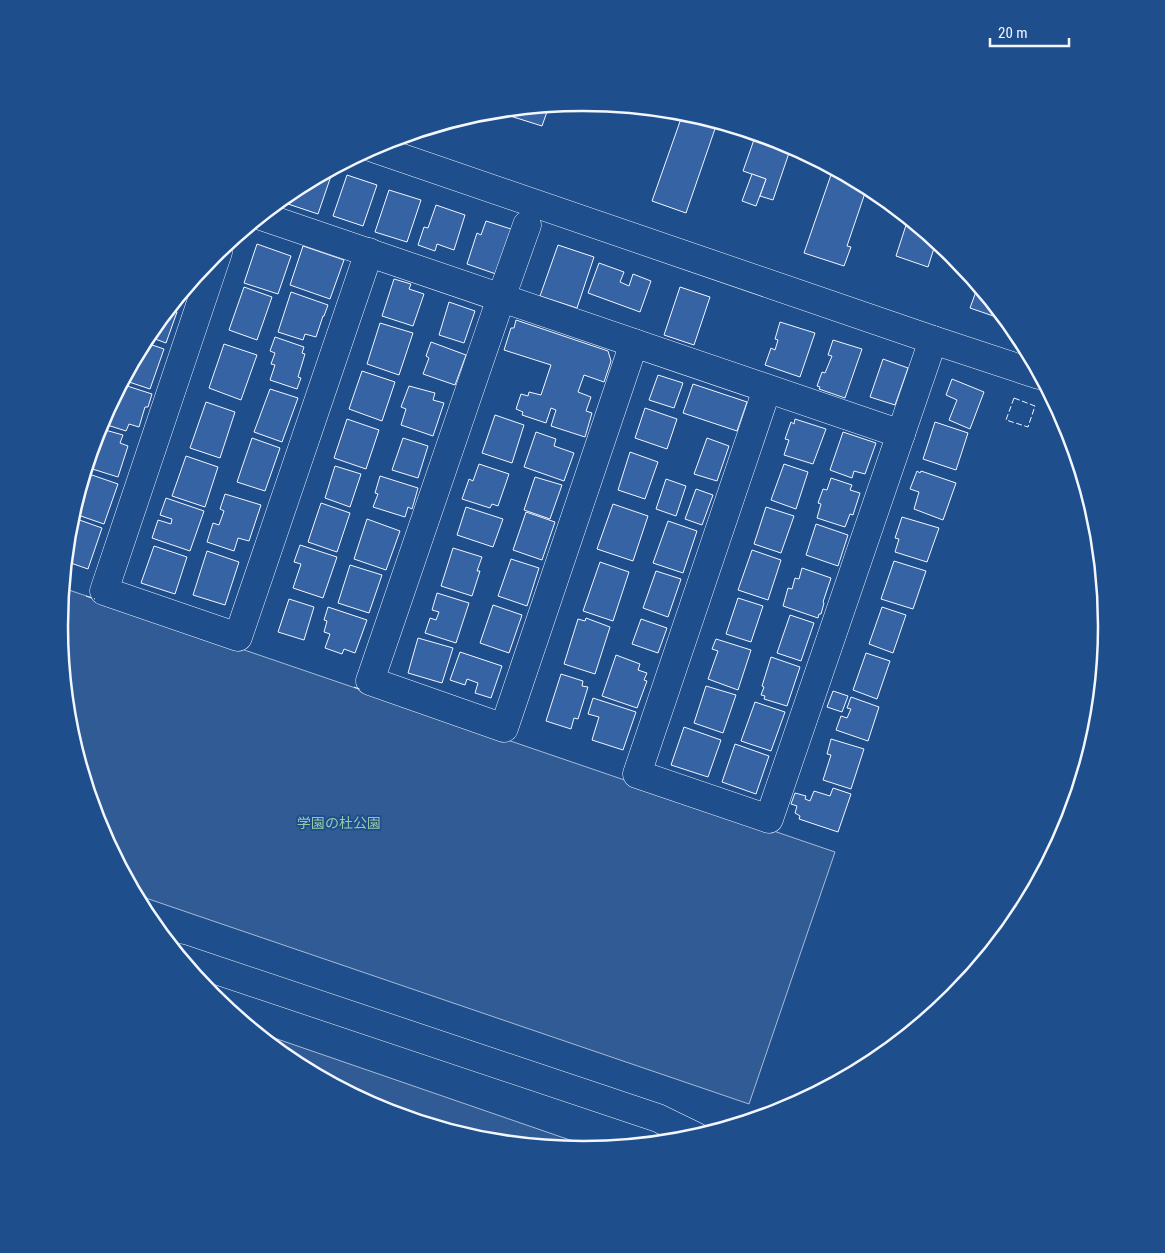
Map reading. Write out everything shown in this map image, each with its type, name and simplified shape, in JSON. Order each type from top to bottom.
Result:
[{"type":"street","points":[[384,152],[933,340],[1025,363]]},
{"type":"street","points":[[268,218],[901,434]]},
{"type":"street","points":[[527,225],[370,681],[504,728],[634,343]]},
{"type":"street","points":[[213,268],[104,591],[238,636],[369,252]]},
{"type":"street","points":[[768,389],[637,774],[769,819],[933,340]]},
{"type":"street","points":[[209,980],[658,1118],[686,1131]]},
{"type":"shaded area","name":"学園の杜公園","points":[[69,590],[835,852],[749,1104],[144,898],[107,824],[85,760],[72,694],[68,626]]},
{"type":"shaded area","points":[[272,1037],[574,1142],[515,1137],[482,1132],[417,1114],[385,1102],[325,1073]]},
{"type":"building","points":[[546,113],[542,126],[512,116]]},
{"type":"building","points":[[680,121],[715,129],[686,213],[652,201]]},
{"type":"building","points":[[754,141],[788,155],[773,200],[760,196],[766,179],[743,171]]},
{"type":"building","points":[[752,174],[766,179],[756,206],[742,201]]},
{"type":"building","points":[[347,175],[377,185],[363,226],[333,216]]},
{"type":"building","points":[[831,175],[864,195],[847,246],[851,247],[844,266],[804,253]]},
{"type":"building","points":[[331,177],[318,214],[288,204],[296,198]]},
{"type":"building","points":[[389,190],[421,200],[407,242],[375,232]]},
{"type":"building","points":[[436,205],[465,215],[454,250],[437,244],[435,251],[418,245],[424,227],[428,228]]},
{"type":"building","points":[[486,221],[511,229],[496,274],[467,264],[477,233],[481,235]]},
{"type":"building","points":[[906,226],[934,250],[928,267],[896,256]]},
{"type":"building","points":[[257,244],[291,256],[278,294],[244,283]]},
{"type":"building","points":[[558,245],[594,257],[577,308],[540,296]]},
{"type":"building","points":[[303,246],[344,260],[330,299],[290,285]]},
{"type":"building","points":[[599,263],[624,272],[620,282],[629,286],[633,274],[651,281],[640,312],[588,293]]},
{"type":"building","points":[[394,279],[411,284],[409,289],[424,294],[413,326],[382,316]]},
{"type":"building","points":[[244,287],[272,297],[257,340],[229,330]]},
{"type":"building","points":[[680,287],[710,297],[694,345],[664,335]]},
{"type":"building","points":[[291,292],[328,305],[316,337],[305,334],[303,340],[278,332]]},
{"type":"building","points":[[975,294],[993,316],[970,308]]},
{"type":"building","points":[[449,302],[475,311],[464,343],[439,335]]},
{"type":"building","points":[[175,311],[177,312],[166,343],[155,339]]},
{"type":"building","points":[[516,320],[608,351],[611,361],[604,382],[584,375],[578,392],[591,397],[586,411],[592,413],[585,437],[551,426],[556,410],[551,408],[546,423],[522,415],[523,412],[516,409],[521,394],[528,396],[529,392],[541,395],[551,365],[504,350],[511,328],[514,328]]},
{"type":"building","points":[[780,322],[815,333],[800,377],[765,365],[771,348],[775,350],[778,340],[775,339]]},
{"type":"building","points":[[380,323],[413,333],[399,375],[367,364]]},
{"type":"building","points":[[275,337],[304,347],[302,353],[305,354],[298,377],[301,378],[297,389],[270,380],[275,365],[271,364],[275,353],[270,351]]},
{"type":"building","points":[[833,340],[862,349],[845,398],[819,389],[820,387],[817,386],[822,372],[825,373],[832,356],[828,355]]},
{"type":"building","points":[[431,342],[466,355],[455,385],[423,374],[429,358],[426,356]]},
{"type":"building","points":[[224,344],[257,355],[241,400],[209,388]]},
{"type":"building","points":[[151,345],[164,349],[150,389],[129,382]]},
{"type":"building","points":[[883,359],[908,368],[895,405],[870,397]]},
{"type":"building","points":[[362,371],[395,382],[382,421],[349,409]]},
{"type":"building","points":[[658,375],[683,383],[674,408],[649,400]]},
{"type":"building","points":[[952,379],[984,392],[970,429],[949,420],[957,400],[946,395]]},
{"type":"building","points":[[693,384],[747,402],[737,431],[683,413]]},
{"type":"building","points":[[127,386],[152,394],[148,407],[145,407],[139,427],[129,424],[126,431],[109,425]]},
{"type":"building","points":[[409,386],[435,393],[433,400],[444,403],[433,436],[401,425],[406,409],[401,407]]},
{"type":"building","points":[[270,389],[298,398],[282,442],[254,432]]},
{"type":"building","points":[[206,402],[235,412],[220,458],[190,448]]},
{"type":"building","points":[[645,408],[677,419],[667,449],[635,438]]},
{"type":"building","points":[[495,415],[524,425],[512,463],[482,453]]},
{"type":"building","points":[[347,419],[379,430],[366,469],[334,458]]},
{"type":"building","points":[[795,419],[826,429],[813,464],[784,455],[789,440],[785,439],[791,422],[794,424]]},
{"type":"building","points":[[935,422],[968,433],[956,470],[923,459]]},
{"type":"building","points":[[106,430],[123,435],[120,443],[128,446],[118,477],[92,469]]},
{"type":"building","points":[[536,432],[556,439],[554,446],[574,453],[564,481],[524,467]]},
{"type":"building","points":[[843,432],[876,443],[865,474],[854,471],[852,478],[830,470]]},
{"type":"building","points":[[252,438],[280,448],[265,491],[237,482]]},
{"type":"building","points":[[403,438],[428,446],[418,478],[392,470]]},
{"type":"building","points":[[707,438],[729,446],[717,481],[694,474]]},
{"type":"building","points":[[630,452],[658,462],[645,499],[618,490]]},
{"type":"building","points":[[186,456],[218,467],[205,507],[172,496]]},
{"type":"building","points":[[479,464],[509,474],[498,506],[492,504],[490,508],[462,499],[469,479],[473,481]]},
{"type":"building","points":[[784,464],[808,472],[796,509],[771,500]]},
{"type":"building","points":[[335,466],[361,474],[350,507],[325,498]]},
{"type":"building","points":[[917,471],[956,483],[943,520],[914,509],[919,492],[910,489]]},
{"type":"building","points":[[91,475],[118,484],[104,524],[80,516]]},
{"type":"building","points":[[380,476],[418,488],[412,509],[408,507],[405,517],[373,507],[378,494],[375,493]]},
{"type":"building","points":[[535,477],[562,485],[550,519],[524,510]]},
{"type":"building","points":[[831,478],[852,485],[850,490],[860,493],[853,515],[850,514],[845,527],[817,518],[821,504],[818,503],[823,489],[827,490]]},
{"type":"building","points":[[666,479],[686,486],[676,516],[656,509]]},
{"type":"building","points":[[696,489],[713,495],[702,525],[685,519]]},
{"type":"building","points":[[225,494],[261,505],[249,541],[238,538],[234,551],[207,542],[213,523],[219,525],[224,511],[220,509]]},
{"type":"building","points":[[166,498],[204,511],[190,551],[152,538],[158,520],[171,524],[172,519],[160,515]]},
{"type":"building","points":[[321,503],[350,513],[337,552],[308,542]]},
{"type":"building","points":[[613,504],[648,516],[633,561],[597,549]]},
{"type":"building","points":[[466,507],[503,519],[493,547],[457,535]]},
{"type":"building","points":[[766,507],[794,516],[781,553],[754,544]]},
{"type":"building","points":[[526,512],[555,522],[542,560],[513,550]]},
{"type":"building","points":[[902,517],[939,528],[927,562],[895,552],[899,539],[895,538]]},
{"type":"building","points":[[367,519],[400,531],[386,570],[354,559]]},
{"type":"building","points":[[79,520],[102,528],[88,569],[72,563]]},
{"type":"building","points":[[668,521],[697,531],[683,573],[653,563]]},
{"type":"building","points":[[816,524],[848,535],[838,566],[806,555]]},
{"type":"building","points":[[300,545],[337,557],[323,598],[293,588],[301,564],[294,562]]},
{"type":"building","points":[[154,546],[187,557],[175,594],[141,583]]},
{"type":"building","points":[[453,548],[482,557],[477,571],[480,571],[472,596],[441,586]]},
{"type":"building","points":[[752,550],[781,560],[768,600],[738,590]]},
{"type":"building","points":[[207,551],[239,562],[225,605],[193,595]]},
{"type":"building","points":[[511,559],[539,568],[527,606],[498,596]]},
{"type":"building","points":[[894,561],[926,571],[913,609],[881,599]]},
{"type":"building","points":[[600,562],[629,572],[613,621],[583,611]]},
{"type":"building","points":[[350,565],[382,575],[369,613],[338,603]]},
{"type":"building","points":[[802,568],[831,578],[821,614],[819,614],[818,618],[783,606],[788,588],[792,589],[795,578],[799,579]]},
{"type":"building","points":[[656,571],[681,579],[668,617],[643,608]]},
{"type":"building","points":[[437,593],[469,603],[456,643],[425,633],[430,618],[436,620],[439,612],[432,610]]},
{"type":"building","points":[[738,598],[763,606],[751,642],[726,634]]},
{"type":"building","points":[[289,599],[314,607],[304,640],[278,632]]},
{"type":"building","points":[[493,605],[522,615],[509,653],[480,643]]},
{"type":"building","points":[[328,607],[367,620],[355,653],[344,649],[342,654],[325,648],[330,634],[324,632],[327,621],[324,620]]},
{"type":"building","points":[[882,607],[906,615],[893,653],[869,644]]},
{"type":"building","points":[[790,615],[814,623],[801,661],[777,653]]},
{"type":"building","points":[[586,618],[610,627],[595,674],[564,664],[578,619],[585,621]]},
{"type":"building","points":[[641,619],[667,628],[658,653],[632,644]]},
{"type":"building","points":[[418,638],[453,648],[442,683],[408,673]]},
{"type":"building","points":[[716,639],[751,650],[738,690],[708,679],[718,651],[712,649]]},
{"type":"building","points":[[460,652],[502,666],[491,698],[475,693],[478,683],[467,679],[465,685],[450,680]]},
{"type":"building","points":[[866,653],[890,661],[877,699],[853,690]]},
{"type":"building","points":[[616,655],[640,664],[638,670],[647,673],[644,680],[647,681],[637,708],[602,696]]},
{"type":"building","points":[[771,657],[800,667],[787,706],[764,699],[765,696],[761,695]]},
{"type":"building","points":[[561,674],[583,681],[582,686],[588,687],[578,719],[574,718],[571,729],[546,721]]},
{"type":"building","points":[[706,686],[736,695],[723,733],[694,723]]},
{"type":"building","points":[[833,691],[848,696],[842,712],[827,707]]},
{"type":"building","points":[[851,697],[879,707],[868,741],[836,730],[841,716],[847,718],[851,709],[847,708]]},
{"type":"building","points":[[593,698],[636,712],[623,750],[592,740],[599,717],[588,714]]},
{"type":"building","points":[[755,702],[785,712],[771,751],[741,741]]},
{"type":"building","points":[[684,727],[721,740],[708,777],[671,765]]},
{"type":"building","points":[[831,739],[864,749],[851,789],[823,780],[831,755],[827,754]]},
{"type":"building","points":[[735,744],[769,756],[756,794],[722,782]]},
{"type":"building","points":[[833,788],[851,794],[838,832],[799,819],[800,816],[795,813],[797,806],[791,804],[795,793],[806,796],[805,799],[810,801],[814,791],[830,796]]},
{"type":"fence","points":[[1014,398],[1035,406],[1028,427],[1006,420],[1014,398]]},
{"type":"fence","points":[[86,596],[95,599]]},
{"type":"fence","points":[[354,687],[362,690]]}]
